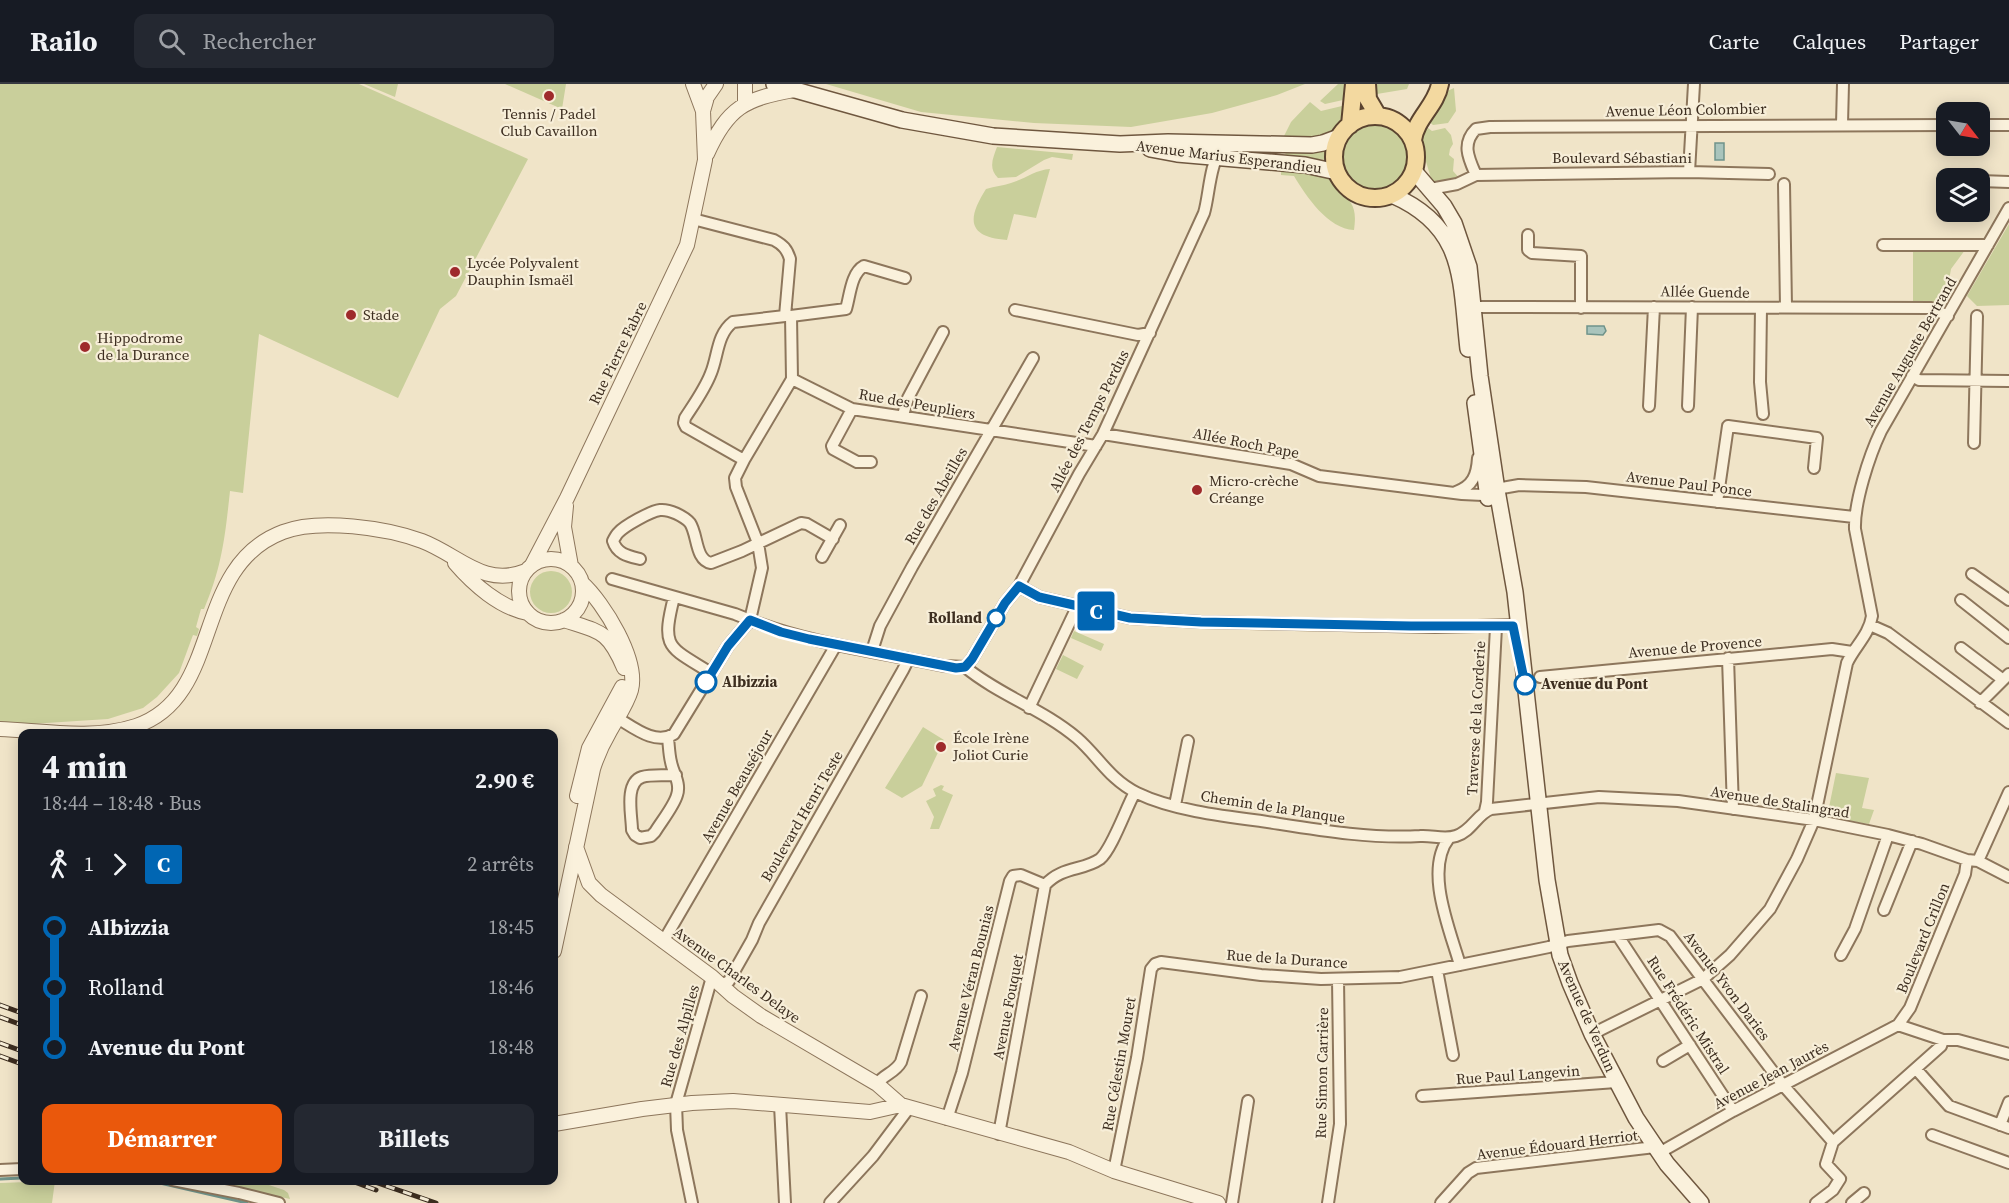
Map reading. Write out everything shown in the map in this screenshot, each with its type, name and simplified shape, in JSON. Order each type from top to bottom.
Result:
[{"type":"main road","name":"Avenue Marius Esperandieu","points":[[774,84],[902,120],[962,132],[1048,141],[1120,144],[1168,142],[1312,145],[1323,143],[1345,131]]},
{"type":"main road","points":[[1354,84],[1345,131],[1334,154],[1337,172],[1347,187],[1360,196],[1374,198],[1392,195],[1405,185],[1414,171],[1416,158],[1414,131],[1430,108],[1440,84]]},
{"type":"main road","points":[[1367,84],[1368,99],[1378,116]]},
{"type":"main road","points":[[1395,121],[1408,116],[1418,107],[1430,84]]},
{"type":"main road","points":[[1345,131],[1366,117],[1378,116],[1395,121],[1413,140]]},
{"type":"main road","name":"Avenue Marius Esperandieu","points":[[1120,144],[1189,155],[1213,167],[1236,160],[1305,165],[1337,172]]},
{"type":"main road","points":[[1414,171],[1444,206],[1454,223],[1470,267],[1480,376],[1493,456],[1492,492]]},
{"type":"main road","points":[[1392,195],[1422,211],[1443,232],[1455,255],[1473,304],[1478,434],[1492,492],[1516,625],[1539,802]]},
{"type":"main road","name":"Avenue de Verdun","points":[[1539,802],[1548,880],[1564,969],[1592,1034],[1636,1118],[1657,1150],[1701,1203]]},
{"type":"street","points":[[693,84],[703,111],[705,160]]},
{"type":"street","points":[[703,111],[707,97],[716,84]]},
{"type":"street","points":[[745,84],[745,104]]},
{"type":"street","points":[[1689,172],[1694,84]]},
{"type":"street","points":[[1842,124],[1843,84]]},
{"type":"street","points":[[705,160],[722,125],[745,104],[761,97],[794,90]]},
{"type":"street","name":"Avenue Léon Colombier","points":[[1476,175],[1468,158],[1468,142],[1476,129],[1490,127],[1936,125]]},
{"type":"street","points":[[1990,125],[2009,125]]},
{"type":"street","points":[[1213,167],[1226,150],[1244,150],[1265,144]]},
{"type":"street","name":"Rue Pierre Fabre","points":[[529,568],[567,498],[678,267],[687,245],[705,160]]},
{"type":"street","name":"Allée des Temps Perdus","points":[[965,667],[1005,603],[1019,586],[1102,434],[1204,213],[1213,167]]},
{"type":"street","name":"Boulevard Sébastiani","points":[[1476,175],[1689,172],[1769,174]]},
{"type":"street","points":[[1430,189],[1457,184],[1476,175]]},
{"type":"street","points":[[1990,181],[2009,182]]},
{"type":"street","points":[[1784,184],[1786,307]]},
{"type":"street","name":"Avenue Auguste Bertrand","points":[[1870,625],[1872,616],[1854,518],[1875,444],[2009,208]]},
{"type":"street","points":[[564,620],[592,628],[604,635],[618,654],[625,671],[626,687],[614,714],[617,718],[657,739],[668,738],[678,730],[728,646],[750,620],[762,568],[758,543],[736,487],[735,478],[792,379],[788,316],[790,259],[782,244],[774,240],[693,219]]},
{"type":"street","points":[[1528,235],[1528,250],[1532,253],[1581,256],[1581,308]]},
{"type":"street","points":[[1883,245],[1988,244]]},
{"type":"street","points":[[744,460],[686,427],[684,423],[711,374],[722,335],[728,326],[733,322],[846,309],[855,275],[864,266],[905,278]]},
{"type":"street","name":"Allée Guende","points":[[1473,304],[1581,308],[1931,308],[1948,316]]},
{"type":"street","points":[[1649,406],[1654,307]]},
{"type":"street","points":[[1688,406],[1692,307]]},
{"type":"street","points":[[1761,308],[1760,382],[1763,414]]},
{"type":"street","points":[[1015,310],[1138,335],[1150,333]]},
{"type":"street","points":[[1974,443],[1977,316]]},
{"type":"street","points":[[903,415],[908,398],[943,332]]},
{"type":"street","name":"Rue des Abeilles","points":[[872,651],[880,626],[1033,358]]},
{"type":"street","points":[[1912,376],[1919,380],[2009,381]]},
{"type":"street","name":"Rue des Peupliers","points":[[792,379],[852,409],[1095,446]]},
{"type":"street","points":[[852,409],[832,446],[833,449],[857,462],[871,462]]},
{"type":"street","points":[[1717,502],[1728,426],[1817,438],[1814,468]]},
{"type":"street","name":"Allée Roch Pape","points":[[1102,434],[1291,464],[1319,476],[1454,493],[1476,495],[1492,492]]},
{"type":"street","points":[[1454,493],[1465,489],[1475,477],[1478,434]]},
{"type":"street","points":[[1493,456],[1502,475],[1519,485]]},
{"type":"street","name":"Avenue Paul Ponce","points":[[1492,492],[1519,485],[1586,487],[1854,518]]},
{"type":"street","name":"Rue Pierre Fabre","points":[[567,498],[564,527],[571,566]]},
{"type":"street","points":[[640,559],[624,555],[617,550],[613,541],[617,533],[658,510],[667,510],[684,517],[689,523],[706,563],[732,555],[801,523],[833,539]]},
{"type":"street","points":[[122,729],[135,726],[161,713],[180,693],[189,680],[217,604],[235,568],[258,545],[283,532],[315,525],[354,527],[410,537],[498,577],[508,577],[545,560],[565,562],[580,577],[582,601],[572,616],[564,620],[556,623],[541,621],[491,595],[450,557]]},
{"type":"street","points":[[822,558],[840,525]]},
{"type":"street","points":[[528,613],[519,593],[521,581],[529,568]]},
{"type":"street","points":[[1972,574],[2009,600]]},
{"type":"street","points":[[612,579],[750,620],[781,632],[956,668],[965,667]]},
{"type":"street","points":[[558,930],[593,769],[602,745],[631,689],[633,675],[630,660],[617,632],[582,584]]},
{"type":"street","points":[[1019,586],[1039,597],[1122,617],[1161,620],[1496,627],[1516,625]]},
{"type":"street","points":[[674,597],[667,632],[671,644],[681,654],[711,673]]},
{"type":"street","points":[[1961,600],[2009,638]]},
{"type":"street","points":[[1029,708],[1077,607]]},
{"type":"street","points":[[1592,1034],[1703,979],[1730,955],[1770,909],[1797,859],[1814,820],[1847,663],[1852,652],[1868,632],[1870,625],[1888,633],[2009,723]]},
{"type":"street","name":"Traverse de la Corderie","points":[[1485,811],[1488,802],[1496,627]]},
{"type":"street","name":"Avenue Beauséjour","points":[[663,942],[836,645]]},
{"type":"street","points":[[1961,648],[2006,677],[1980,703]]},
{"type":"street","name":"Avenue de Provence","points":[[1540,677],[1832,649],[1852,652]]},
{"type":"street","name":"Boulevard Henri Teste","points":[[716,981],[729,981],[759,923],[903,670],[906,657]]},
{"type":"street","points":[[1728,658],[1733,809]]},
{"type":"street","name":"Chemin de la Planque","points":[[965,667],[1077,738],[1105,770],[1135,792],[1210,814],[1339,832],[1393,837],[1421,835],[1449,838]]},
{"type":"street","points":[[574,853],[571,826],[582,772],[590,748],[622,688],[625,671]]},
{"type":"street","points":[[0,729],[18,730]]},
{"type":"street","points":[[668,738],[669,755],[676,775],[677,795],[651,836],[640,838],[635,835],[632,830],[630,793],[638,779],[644,776],[676,775]]},
{"type":"street","points":[[1175,805],[1188,741]]},
{"type":"street","points":[[1045,885],[1067,870],[1094,862],[1106,853],[1135,792]]},
{"type":"street","name":"Boulevard Crillon","points":[[1898,1025],[1910,1008],[1965,874],[2009,792]]},
{"type":"street","name":"Avenue de Stalingrad","points":[[1539,802],[1599,797],[1678,801],[1814,820],[1912,841],[1973,860],[2009,877]]},
{"type":"street","points":[[1460,964],[1440,893],[1438,880],[1441,852],[1449,838],[1471,828],[1485,811],[1539,802]]},
{"type":"street","points":[[1841,955],[1855,929],[1888,835]]},
{"type":"street","points":[[1884,910],[1912,841]]},
{"type":"street","name":"Avenue Charles Delaye","points":[[574,853],[589,883],[601,895],[770,1022],[881,1087],[905,1107]]},
{"type":"street","name":"Avenue Véran Bounias","points":[[946,1119],[965,1063],[1010,881],[1013,876],[1021,875],[1045,885]]},
{"type":"street","name":"Avenue Charles Delaye","points":[[568,877],[589,883]]},
{"type":"street","name":"Avenue Fouquet","points":[[999,1134],[1045,885]]},
{"type":"street","name":"Rue de la Durance","points":[[1155,964],[1161,962],[1261,975],[1338,979],[1400,977],[1568,941],[1659,930],[1665,932]]},
{"type":"street","name":"Avenue Yvon Daries","points":[[1665,932],[1783,1085],[1833,1143]]},
{"type":"street","name":"Rue Frédéric Mistral","points":[[1618,936],[1733,1111]]},
{"type":"street","name":"Rue Célestin Mouret","points":[[1114,1171],[1137,1058],[1151,969],[1155,964]]},
{"type":"street","points":[[1437,970],[1453,1055]]},
{"type":"street","name":"Rue Simon Carrière","points":[[1328,1203],[1340,1124],[1338,979]]},
{"type":"street","name":"Rue des Alpilles","points":[[692,1203],[677,1130],[676,1104],[716,981]]},
{"type":"street","points":[[880,1109],[885,1100],[881,1087],[886,1074],[897,1069],[901,1062],[921,996]]},
{"type":"street","points":[[1898,1025],[1943,1040],[1958,1040],[2009,1054]]},
{"type":"street","name":"Avenue Jean Jaurès","points":[[1657,1150],[1898,1025]]},
{"type":"street","points":[[1816,1203],[1833,1190],[1840,1179],[1826,1164],[1833,1143],[1941,1046],[1943,1040]]},
{"type":"street","points":[[1662,1061],[1690,1046]]},
{"type":"street","points":[[1916,1069],[1949,1106],[2005,1126],[2009,1102]]},
{"type":"street","name":"Rue Paul Langevin","points":[[1422,1096],[1616,1082]]},
{"type":"street","points":[[558,1123],[676,1104],[733,1101],[870,1112],[905,1107],[1069,1152],[1114,1171],[1218,1203]]},
{"type":"street","points":[[1232,1203],[1248,1101]]},
{"type":"street","points":[[780,1105],[784,1203]]},
{"type":"street","points":[[830,1203],[873,1156],[905,1107]]},
{"type":"street","points":[[1932,1135],[2009,1164]]},
{"type":"street","name":"Avenue Édouard Herriot","points":[[1441,1203],[1468,1173],[1476,1168],[1657,1150]]},
{"type":"street","points":[[0,1170],[18,1169]]},
{"type":"street","points":[[200,1185],[279,1203]]},
{"type":"street","points":[[1852,1203],[1864,1193]]},
{"type":"green space","points":[[0,84],[359,84],[528,159],[456,296],[440,309],[398,398],[259,334],[243,493],[230,491],[219,565],[204,609],[201,609],[196,627],[199,629],[197,636],[193,635],[179,673],[157,697],[143,708],[108,719],[0,724]]},
{"type":"green space","points":[[364,84],[398,84],[395,97]]},
{"type":"green space","name":"Tennis / Padel Club Cavaillon","points":[[505,84],[566,84],[562,109]]},
{"type":"green space","points":[[826,84],[1305,84],[1277,95],[1212,113],[1131,127],[1034,123],[921,112]]},
{"type":"green space","points":[[1338,84],[1346,84],[1343,100],[1325,104],[1320,101]]},
{"type":"green space","points":[[1372,84],[1409,84],[1407,89],[1371,95]]},
{"type":"green space","points":[[1454,88],[1456,111],[1448,123],[1433,125],[1427,120],[1445,92]]},
{"type":"green space","points":[[1310,102],[1321,111],[1342,106],[1345,110],[1341,120],[1329,133],[1303,139],[1283,138],[1291,122]]},
{"type":"green space","points":[[1375,122],[1394,128],[1404,138],[1410,157],[1404,176],[1394,186],[1375,192],[1356,186],[1346,176],[1340,157],[1346,138],[1356,128]]},
{"type":"green space","points":[[1424,125],[1432,131],[1445,128],[1451,135],[1453,144],[1449,155],[1454,159],[1453,171],[1460,179],[1437,185],[1432,182],[1420,141]]},
{"type":"green space","points":[[1329,146],[1328,160],[1285,157],[1286,149]]},
{"type":"green space","points":[[997,147],[1073,154],[1072,160],[1052,157],[1016,177],[998,178],[992,167]]},
{"type":"green space","points":[[1050,169],[1036,218],[1014,214],[1007,240],[984,235],[974,225],[976,209],[986,189]]},
{"type":"green space","points":[[1281,171],[1314,172],[1324,175],[1333,182],[1353,206],[1354,230],[1335,224],[1327,218],[1311,202],[1294,176],[1281,175]]},
{"type":"green space","points":[[2009,224],[2009,305],[1977,306],[1967,296]]},
{"type":"green space","points":[[1913,248],[1965,250],[1951,269],[1948,286],[1954,288],[1953,292],[1938,303],[1913,304]]},
{"type":"green space","points":[[551,571],[559,572],[566,577],[571,584],[571,600],[566,607],[559,612],[551,613],[543,612],[536,607],[531,600],[530,592],[531,584],[536,577],[543,572]]},
{"type":"green space","points":[[1074,631],[1104,644],[1101,651],[1071,638]]},
{"type":"green space","points":[[1063,655],[1084,666],[1077,679],[1056,669]]},
{"type":"green space","points":[[923,727],[944,740],[922,786],[902,798],[885,788]]},
{"type":"green space","points":[[1836,773],[1869,778],[1862,808],[1874,810],[1869,824],[1827,817]]},
{"type":"green space","points":[[944,786],[942,790],[953,795],[939,829],[930,829],[934,817],[926,801],[936,796],[933,789]]},
{"type":"green space","points":[[0,1183],[54,1185],[52,1203],[0,1203]]},
{"type":"green space","points":[[269,1185],[284,1190],[290,1199],[231,1186]]},
{"type":"water","points":[[1715,143],[1724,143],[1724,160],[1715,160]]},
{"type":"water","points":[[1587,326],[1604,326],[1606,331],[1603,335],[1587,334]]},
{"type":"waterway","points":[[0,1179],[18,1178]]},
{"type":"waterway","points":[[169,1185],[247,1203]]},
{"type":"railway","points":[[0,1005],[18,1012]]},
{"type":"railway","points":[[0,1017],[18,1024]]},
{"type":"railway","points":[[0,1043],[18,1050]]},
{"type":"railway","points":[[0,1056],[18,1063]]},
{"type":"railway","points":[[362,1185],[376,1190]]},
{"type":"railway","points":[[384,1185],[436,1203]]},
{"type":"bus line","name":"C","points":[[706,682],[728,646],[750,620],[781,632],[809,639],[956,668],[965,667],[969,664],[1005,603],[1019,586],[1032,595],[1130,618],[1201,622],[1513,626],[1525,684]]},
{"type":"place","name":"Tennis / Padel Club Cavaillon","points":[[549,96]]},
{"type":"place","name":"Lycée Polyvalent Dauphin Ismaël","points":[[455,272]]},
{"type":"place","name":"Stade","points":[[351,315]]},
{"type":"place","name":"Hippodrome de la Durance","points":[[85,347]]},
{"type":"place","name":"Micro-crèche Créange","points":[[1197,490]]},
{"type":"place","name":"Rolland","points":[[996,618]]},
{"type":"place","name":"Albizzia","points":[[706,682]]},
{"type":"place","name":"Avenue du Pont","points":[[1525,684]]},
{"type":"place","name":"École Irène Joliot Curie","points":[[941,747]]}]
